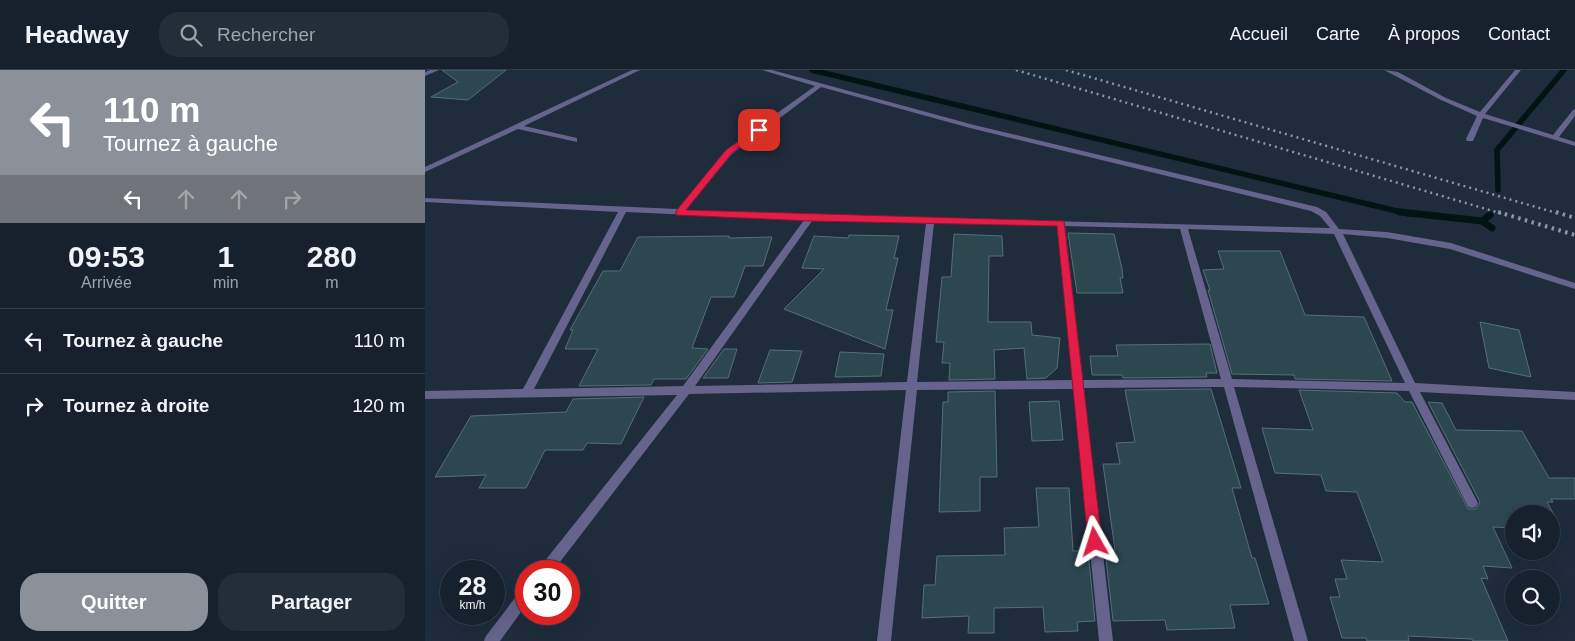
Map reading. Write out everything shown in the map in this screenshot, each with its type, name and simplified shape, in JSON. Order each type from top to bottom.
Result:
[{"type":"street","points":[[425,74],[436,70]]},
{"type":"street","points":[[425,170],[637,70]]},
{"type":"street","points":[[765,70],[971,127],[1314,209],[1323,214],[1337,231],[1412,386],[1472,503]]},
{"type":"street","points":[[1387,70],[1407,76],[1450,102],[1481,115],[1575,144]]},
{"type":"street","points":[[1470,139],[1481,115],[1518,70]]},
{"type":"street","points":[[679,213],[729,152],[820,85]]},
{"type":"street","points":[[1555,138],[1575,111]]},
{"type":"street","points":[[516,126],[574,140]]},
{"type":"street","points":[[425,200],[622,211],[810,218],[1337,231],[1387,235],[1451,246],[1575,286]]},
{"type":"street","points":[[527,392],[622,211]]},
{"type":"street","points":[[554,560],[687,390],[810,218]]},
{"type":"street","points":[[884,641],[931,220]]},
{"type":"street","points":[[1061,223],[1106,641]]},
{"type":"street","points":[[1183,226],[1301,641]]},
{"type":"street","points":[[425,394],[1078,383],[1227,383],[1412,386],[1575,396]]},
{"type":"street","points":[[491,641],[515,609]]},
{"type":"building","points":[[442,70],[506,70],[468,100],[431,97],[458,82]]},
{"type":"building","points":[[1068,233],[1114,234],[1122,269],[1123,278],[1120,278],[1123,293],[1077,293]]},
{"type":"building","points":[[954,234],[1002,236],[1003,256],[989,256],[988,322],[1031,322],[1032,335],[1060,338],[1057,368],[1046,378],[1027,379],[1024,348],[994,350],[995,379],[949,380],[950,363],[942,363],[944,342],[936,342],[942,277],[951,277]]},
{"type":"building","points":[[849,235],[899,236],[894,258],[898,258],[886,310],[893,310],[885,349],[784,309],[824,269],[802,268],[814,236],[848,238]]},
{"type":"building","points":[[729,236],[729,238],[772,237],[763,266],[745,266],[734,297],[711,297],[692,348],[708,349],[686,379],[654,379],[651,385],[579,386],[598,349],[565,349],[573,330],[570,330],[603,271],[620,271],[638,237]]},
{"type":"building","points":[[1218,251],[1280,251],[1305,315],[1364,317],[1392,381],[1295,379],[1294,375],[1232,374],[1203,270],[1224,269]]},
{"type":"building","points":[[1480,322],[1519,330],[1531,377],[1489,368]]},
{"type":"building","points":[[1210,344],[1217,373],[1206,373],[1207,377],[1123,378],[1122,375],[1092,375],[1090,356],[1118,356],[1116,345]]},
{"type":"building","points":[[724,349],[737,349],[728,378],[703,378]]},
{"type":"building","points":[[770,350],[802,351],[792,382],[758,383]]},
{"type":"building","points":[[840,352],[884,354],[881,376],[835,377]]},
{"type":"building","points":[[1211,389],[1241,488],[1232,488],[1252,558],[1255,558],[1269,604],[1230,605],[1235,628],[1167,630],[1165,620],[1113,621],[1105,550],[1115,550],[1103,464],[1120,464],[1116,443],[1135,442],[1125,390]]},
{"type":"building","points":[[1299,390],[1397,393],[1405,402],[1412,402],[1468,509],[1476,509],[1480,502],[1428,402],[1442,403],[1456,430],[1522,431],[1549,478],[1575,478],[1575,499],[1551,499],[1553,502],[1547,502],[1549,505],[1505,505],[1505,528],[1493,527],[1505,553],[1505,560],[1508,560],[1512,568],[1483,566],[1488,579],[1481,578],[1508,641],[1473,641],[1472,639],[1408,636],[1409,641],[1367,641],[1366,638],[1342,638],[1330,597],[1340,597],[1335,579],[1347,579],[1341,560],[1383,562],[1357,492],[1326,491],[1321,475],[1275,473],[1262,428],[1313,430]]},
{"type":"building","points":[[995,391],[997,477],[980,477],[980,511],[939,512],[943,402],[948,402],[948,392]]},
{"type":"building","points":[[644,397],[621,444],[587,443],[583,450],[545,450],[526,488],[479,488],[486,475],[435,477],[471,416],[566,412],[573,399]]},
{"type":"building","points":[[1059,401],[1063,440],[1032,441],[1029,402]]},
{"type":"building","points":[[1036,488],[1069,488],[1073,551],[1088,551],[1095,621],[1077,622],[1078,631],[1045,632],[1043,607],[994,608],[994,633],[968,633],[969,616],[922,618],[924,585],[935,585],[937,556],[1005,555],[1004,528],[1039,527]]},
{"type":"waterway","points":[[812,70],[1401,212]]},
{"type":"waterway","points":[[1498,190],[1497,150],[1564,70]]},
{"type":"waterway","points":[[1401,212],[1482,221]]},
{"type":"waterway","points":[[1401,212],[1409,214]]},
{"type":"waterway","points":[[1482,221],[1490,215]]},
{"type":"waterway","points":[[1482,221],[1492,228]]},
{"type":"railway","points":[[1016,70],[1503,214]]},
{"type":"railway","points":[[1066,70],[1560,214]]},
{"type":"railway","points":[[1498,212],[1575,235]]},
{"type":"railway","points":[[1556,212],[1575,218]]},
{"type":"route","points":[[759,130],[729,152],[679,213],[810,218],[1061,223],[1095,542]]}]
